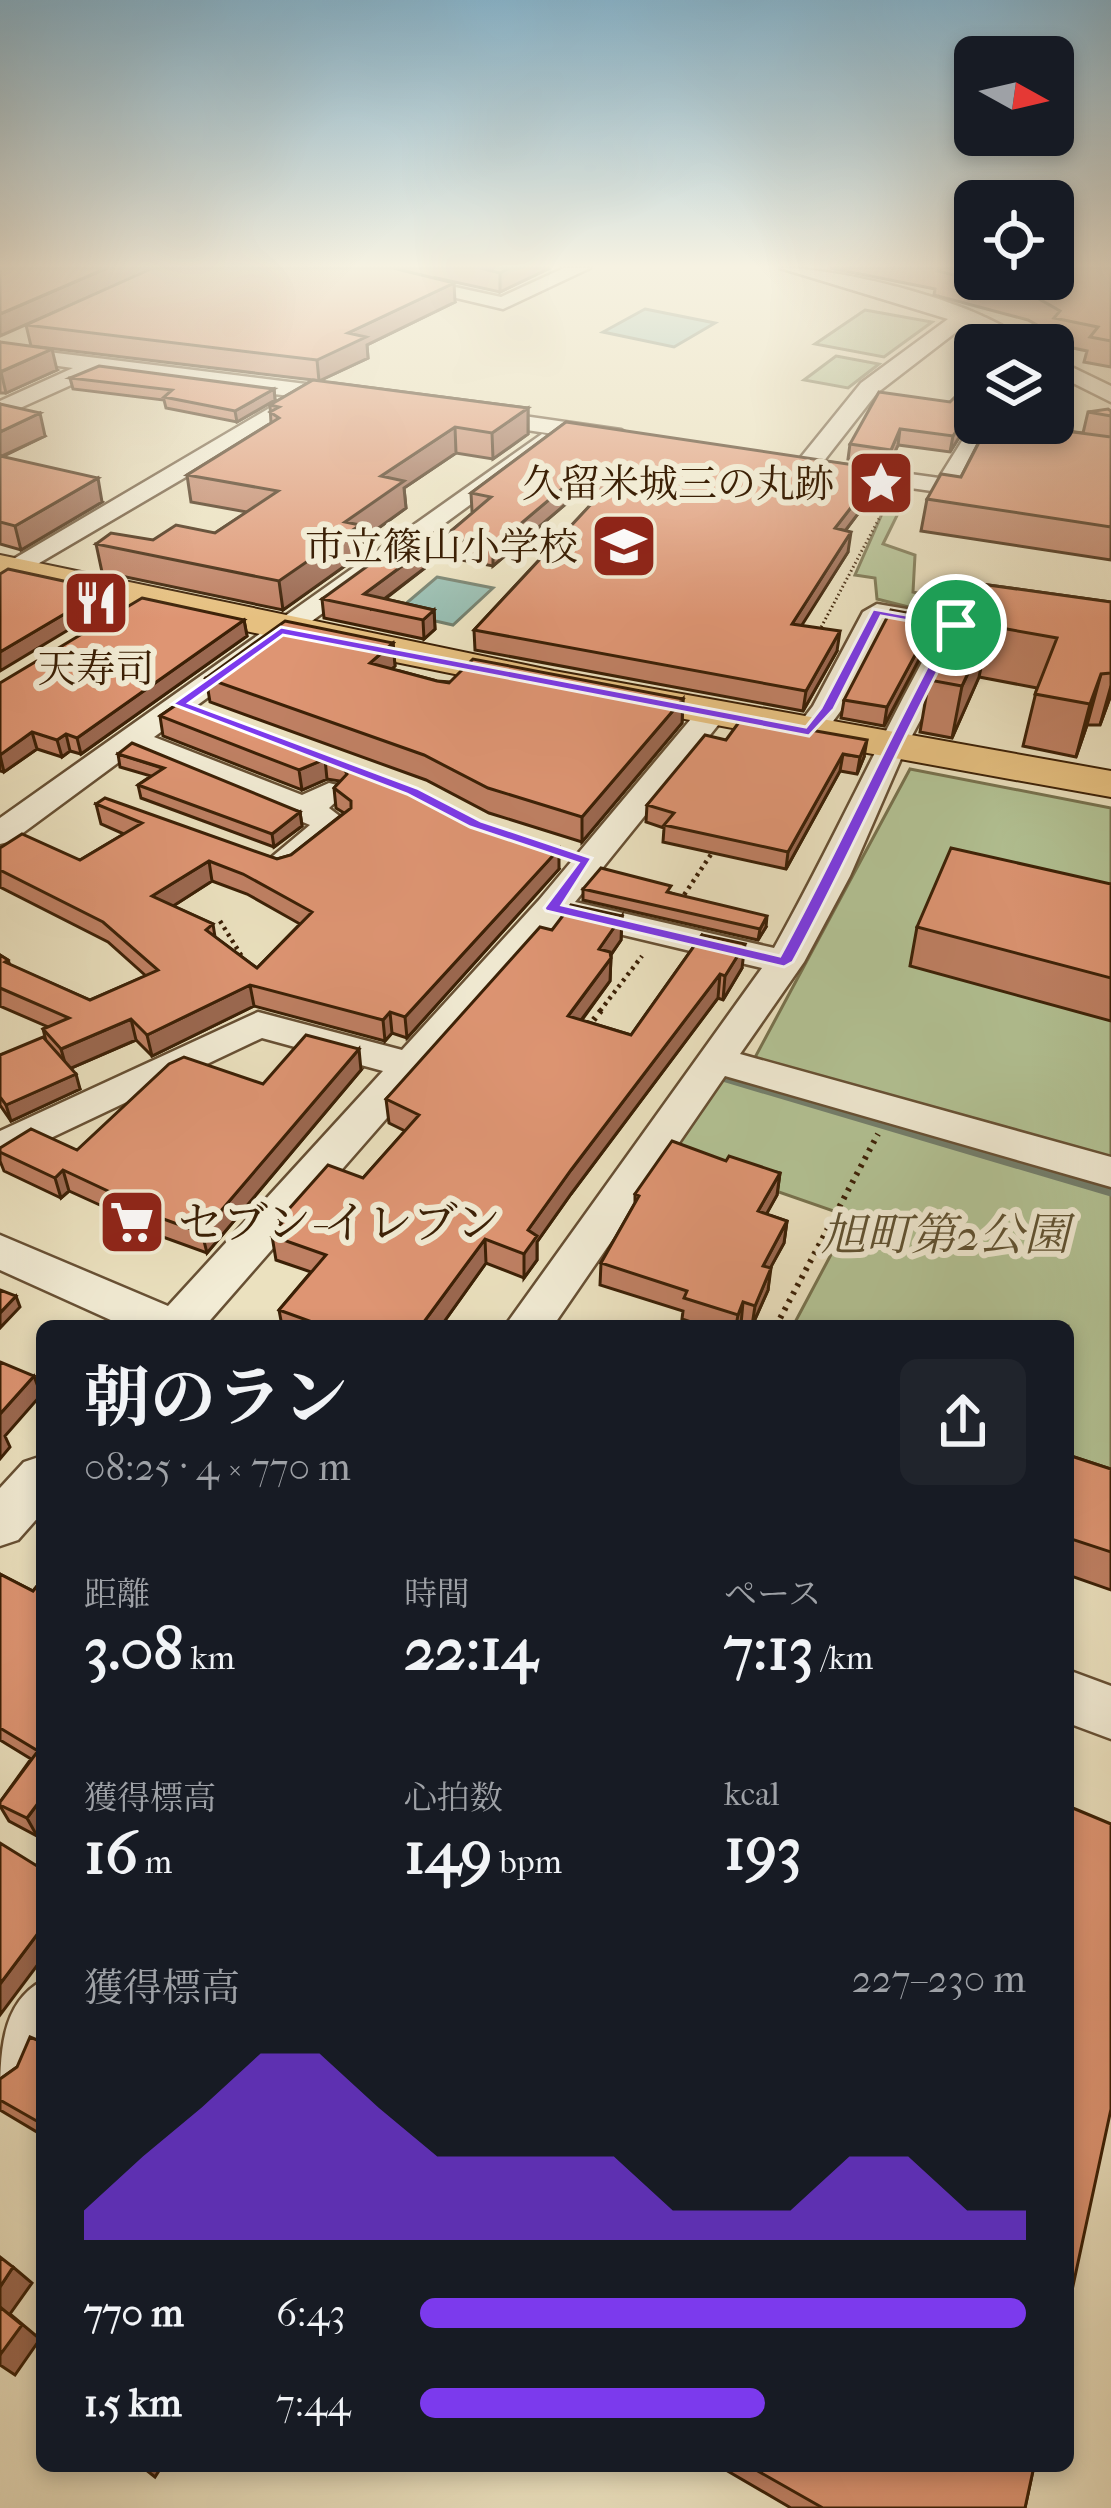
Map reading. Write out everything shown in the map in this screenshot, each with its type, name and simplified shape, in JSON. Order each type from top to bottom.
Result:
[{"type":"main road","points":[[5,571],[281,631],[809,732],[1111,784]]},
{"type":"street","points":[[0,410],[54,385]]},
{"type":"street","points":[[258,385],[380,403]]},
{"type":"street","points":[[873,385],[795,465],[946,486],[975,438],[1111,458]]},
{"type":"street","points":[[5,571],[314,392]]},
{"type":"street","points":[[447,413],[650,441]]},
{"type":"street","points":[[3,828],[561,427]]},
{"type":"street","points":[[108,621],[143,598]]},
{"type":"street","points":[[809,732],[827,709],[877,612],[956,625]]},
{"type":"street","points":[[532,1320],[784,962],[832,876],[891,745],[956,625],[968,618],[1111,643]]},
{"type":"street","points":[[179,704],[222,721]]},
{"type":"street","points":[[178,1320],[552,908],[712,714]]},
{"type":"street","points":[[130,740],[305,808],[333,824],[279,865],[258,856]]},
{"type":"street","points":[[305,808],[363,772]]},
{"type":"street","points":[[66,786],[108,800]]},
{"type":"street","points":[[547,849],[587,862]]},
{"type":"street","points":[[552,908],[784,962]]},
{"type":"street","points":[[0,1148],[258,1024],[408,1065]]},
{"type":"street","points":[[714,1060],[1111,1172]]},
{"type":"street","points":[[0,1251],[159,1320]]},
{"type":"street","points":[[0,1524],[36,1484]]},
{"type":"street","points":[[1074,1698],[1111,1713]]},
{"type":"street","points":[[0,2074],[36,2022]]},
{"type":"path","points":[[815,640],[838,589],[900,480]]},
{"type":"path","points":[[220,921],[255,978],[258,1024]]},
{"type":"path","points":[[779,1320],[891,1110]]},
{"type":"green space","points":[[893,489],[909,491],[883,544],[915,555],[913,592],[1010,613],[948,617],[877,599],[875,578],[855,575]]},
{"type":"green space","points":[[910,769],[1111,808],[1111,1159],[752,1063]]},
{"type":"green space","name":"旭町第2公園","points":[[719,1070],[1111,1185],[1111,1494],[1074,1482],[1074,1320],[796,1320],[851,1217],[664,1152]]},
{"type":"water","points":[[437,577],[493,588],[453,625],[396,612]]},
{"type":"building","points":[[130,385],[274,389],[235,411],[164,397],[172,390]]},
{"type":"building","points":[[304,385],[352,385],[528,408],[492,433],[455,427],[381,476],[404,481],[345,522],[360,525],[279,581],[96,544],[111,533],[153,540],[176,525],[215,533],[278,491],[187,475],[279,418],[270,412],[279,407],[270,405]]},
{"type":"building","points":[[879,392],[950,402],[954,398],[953,436],[900,429],[891,450],[850,444]]},
{"type":"building","points":[[0,404],[40,413],[0,432]]},
{"type":"building","points":[[566,422],[881,469],[835,528],[851,532],[792,624],[840,631],[806,691],[474,630],[608,486],[589,466],[493,547],[444,537],[491,497],[471,493]]},
{"type":"building","points":[[1074,432],[1111,437],[1111,527],[927,499],[941,474],[961,477],[978,444],[1074,444]]},
{"type":"building","points":[[0,456],[98,478],[15,526],[0,522]]},
{"type":"building","points":[[402,541],[429,546],[364,594],[434,610],[423,620],[322,599]]},
{"type":"building","points":[[8,569],[105,590],[0,652],[0,574]]},
{"type":"building","points":[[981,584],[1111,602],[1111,673],[1101,674],[1090,704],[1035,694],[1057,638],[990,626],[962,686],[929,680]]},
{"type":"building","points":[[142,598],[244,620],[77,738],[66,734],[57,740],[32,732],[0,755],[0,683]]},
{"type":"building","points":[[891,610],[935,618],[887,707],[844,700]]},
{"type":"building","points":[[285,621],[393,643],[370,663],[437,681],[449,683],[473,659],[683,699],[582,817],[488,788],[424,755],[206,678]]},
{"type":"building","points":[[179,703],[397,782],[461,815],[559,849],[405,1017],[390,1012],[383,1020],[250,985],[147,1035],[131,1019],[61,1049],[43,1029],[69,1018],[0,988],[0,955],[8,960],[5,962],[90,1000],[158,970],[103,922],[0,870],[0,848],[22,834],[80,860],[142,823],[96,804],[105,798],[277,859],[291,855],[351,808],[351,801],[334,788],[347,774],[340,762],[325,759],[299,770],[160,716]],"holes":[[[209,861],[312,912],[257,968],[206,930],[213,924],[152,896]]]},
{"type":"building","points":[[742,718],[867,740],[860,757],[843,754],[788,852],[664,825],[674,813],[647,805],[705,735],[726,740]]},
{"type":"building","points":[[132,743],[300,812],[272,834],[138,785],[164,768],[118,754]]},
{"type":"building","points":[[951,848],[1111,884],[1111,978],[917,927]]},
{"type":"building","points":[[601,868],[671,886],[667,892],[767,916],[760,929],[583,889]]},
{"type":"building","points":[[571,905],[622,916],[599,949],[610,952],[611,958],[568,1016],[631,1035],[702,935],[745,944],[528,1230],[537,1236],[524,1254],[485,1239],[425,1320],[306,1320],[279,1310],[326,1255],[272,1236],[284,1220],[280,1219],[328,1165],[363,1178],[419,1115],[386,1099],[540,927],[552,930]]},
{"type":"building","points":[[306,1035],[359,1049],[202,1233],[147,1213],[140,1220],[101,1204],[112,1193],[63,1170],[55,1178],[0,1152],[31,1129],[77,1150],[169,1064],[184,1057],[263,1084]]},
{"type":"building","points":[[43,1037],[76,1074],[6,1105],[0,1097],[0,1055]]},
{"type":"building","points":[[672,1141],[726,1161],[729,1156],[780,1173],[758,1211],[787,1221],[763,1266],[771,1268],[755,1306],[743,1302],[738,1315],[684,1298],[687,1291],[601,1263],[639,1196],[635,1194]]},
{"type":"building","points":[[0,1290],[16,1296],[0,1313]]},
{"type":"building","points":[[0,1362],[34,1376],[0,1414]]},
{"type":"building","points":[[1074,1457],[1111,1469],[1111,1552],[1074,1540]]},
{"type":"building","points":[[0,1574],[33,1591],[36,1587],[36,1750],[0,1728]]},
{"type":"building","points":[[36,1754],[36,1806],[27,1818],[0,1802]]},
{"type":"building","points":[[1074,1809],[1111,1824],[1111,2109],[1074,2281]]},
{"type":"building","points":[[0,1843],[36,1865],[36,1936],[0,1984]]},
{"type":"building","points":[[30,2037],[36,2040],[36,2121],[0,2100],[0,2079],[17,2067]]},
{"type":"building","points":[[0,2257],[13,2267],[0,2287]]},
{"type":"building","points":[[0,2307],[22,2325],[0,2355]]},
{"type":"building","points":[[760,2472],[1033,2472],[1025,2508],[823,2508]]},
{"type":"waterway","points":[[716,1075],[1111,1192]]},
{"type":"place","name":"久留米城三の丸跡","points":[[881,483]]},
{"type":"place","name":"市立篠山小学校","points":[[624,546]]},
{"type":"place","name":"天寿司","points":[[96,603]]},
{"type":"place","name":"セブン-イレブン","points":[[132,1222]]},
{"type":"route","points":[[877,612],[956,625],[891,745],[832,876],[784,962],[552,908],[587,862],[476,824],[412,791],[179,704],[281,631],[809,732],[827,709],[877,612]]}]
